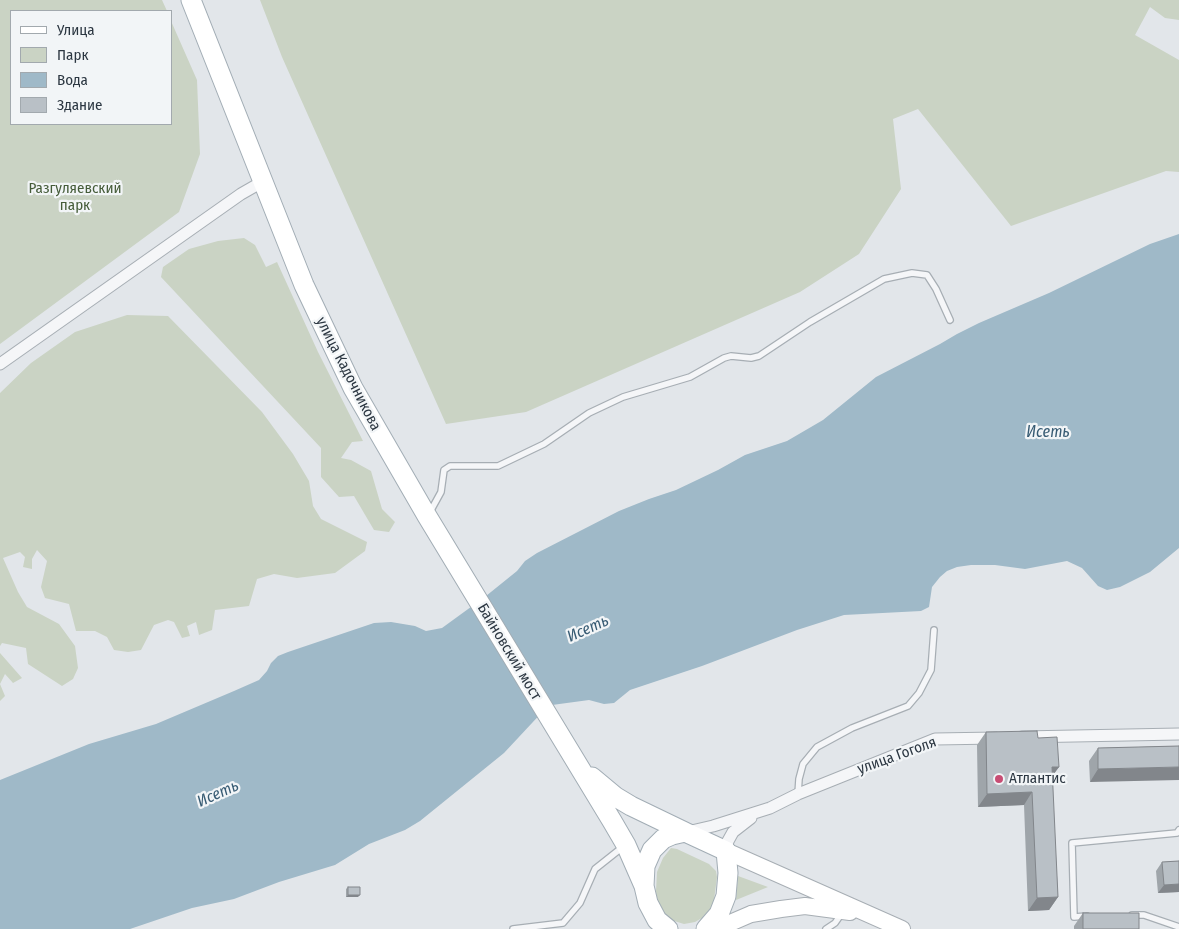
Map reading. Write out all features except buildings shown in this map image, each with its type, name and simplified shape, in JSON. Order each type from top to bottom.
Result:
[{"type":"main road","name":"улица Кадочникова","points":[[191,2],[304,285],[339,360],[369,418],[453,558]]},
{"type":"main road","name":"Байновский мост","points":[[453,558],[564,743]]},
{"type":"main road","points":[[564,743],[588,773],[616,797],[645,813],[902,929]]},
{"type":"main road","points":[[564,743],[626,845],[657,920],[668,929]]},
{"type":"main road","points":[[651,929],[646,894],[645,866],[652,850],[663,839],[685,832]]},
{"type":"main road","points":[[706,929],[719,914],[726,896],[726,851]]},
{"type":"main road","points":[[716,929],[751,914],[781,908],[805,906],[843,910],[875,918]]},
{"type":"street","points":[[0,364],[241,194],[262,182]]},
{"type":"street","name":"улица Гоголя","points":[[685,832],[707,828],[770,808],[798,794],[935,739],[1179,734]]},
{"type":"street","points":[[726,851],[728,841],[733,832],[750,818],[770,808]]},
{"type":"lane","points":[[428,516],[441,492],[444,470],[450,466],[498,466],[544,444],[589,412],[623,397],[690,377],[724,358],[731,356],[751,358],[759,356],[784,338],[884,279],[912,273],[927,275],[936,289],[950,320]]},
{"type":"lane","points":[[798,794],[799,779],[804,764],[816,747],[852,728],[908,706],[919,693],[931,670],[934,630]]},
{"type":"lane","points":[[1094,916],[1074,917],[1072,843],[1178,833],[1179,830]]},
{"type":"lane","points":[[514,929],[563,923],[580,903],[595,869],[626,845]]},
{"type":"lane","points":[[826,929],[835,923],[843,910]]},
{"type":"lane","points":[[1124,915],[1144,915],[1179,927]]},
{"type":"green space","name":"Разгуляевский парк","points":[[0,0],[162,0],[167,10],[10,10],[10,125],[172,125],[172,23],[197,80],[200,154],[179,212],[0,344]]},
{"type":"green space","points":[[260,0],[1179,0],[1179,20],[1165,18],[1150,7],[1135,35],[1179,60],[1179,172],[1166,171],[1011,226],[918,109],[893,119],[901,189],[859,254],[800,292],[526,412],[446,424],[282,57]]},
{"type":"green space","points":[[244,238],[255,245],[266,267],[277,262],[318,352],[363,441],[352,442],[341,458],[351,460],[371,471],[382,509],[395,522],[389,532],[374,530],[354,496],[339,497],[321,477],[321,448],[161,277],[163,267],[189,249],[218,241]]},
{"type":"green space","points":[[127,315],[168,316],[262,412],[293,454],[309,481],[313,506],[321,519],[367,542],[365,551],[335,573],[297,578],[274,574],[257,579],[249,606],[215,610],[212,630],[199,635],[196,622],[187,626],[190,636],[182,638],[174,622],[168,620],[154,625],[141,650],[128,652],[114,650],[107,637],[95,631],[76,631],[69,604],[45,598],[41,587],[47,561],[37,550],[32,559],[32,569],[23,567],[25,557],[20,552],[3,558],[27,607],[59,624],[75,646],[78,668],[73,679],[62,686],[28,664],[26,648],[2,643],[0,646],[0,393],[31,363],[75,332]]},
{"type":"green space","points":[[0,653],[22,678],[13,683],[5,674],[0,684]]},
{"type":"green space","points":[[0,684],[5,696],[0,701]]},
{"type":"green space","points":[[671,848],[709,864],[716,871],[714,900],[710,909],[702,918],[695,922],[684,924],[671,920],[662,911],[657,901],[657,872],[663,858]]},
{"type":"green space","points":[[738,876],[768,887],[736,900]]},
{"type":"water","name":"Исеть","points":[[1179,234],[1179,548],[1150,572],[1120,587],[1107,590],[1098,586],[1082,568],[1067,561],[1025,569],[995,565],[957,567],[947,571],[940,577],[932,587],[929,607],[921,611],[844,615],[630,690],[614,703],[604,704],[589,700],[552,705],[546,708],[504,753],[420,821],[405,830],[369,844],[335,865],[279,882],[234,899],[192,908],[130,929],[0,929],[0,780],[89,744],[156,724],[259,680],[278,656],[288,652],[374,623],[391,622],[415,626],[426,631],[442,628],[486,596],[517,571],[525,561],[537,553],[619,511],[676,490],[745,455],[787,441],[823,420],[876,377],[957,334],[1049,293],[1150,244]]},
{"type":"place","name":"Атлантис","points":[[999,779]]}]
